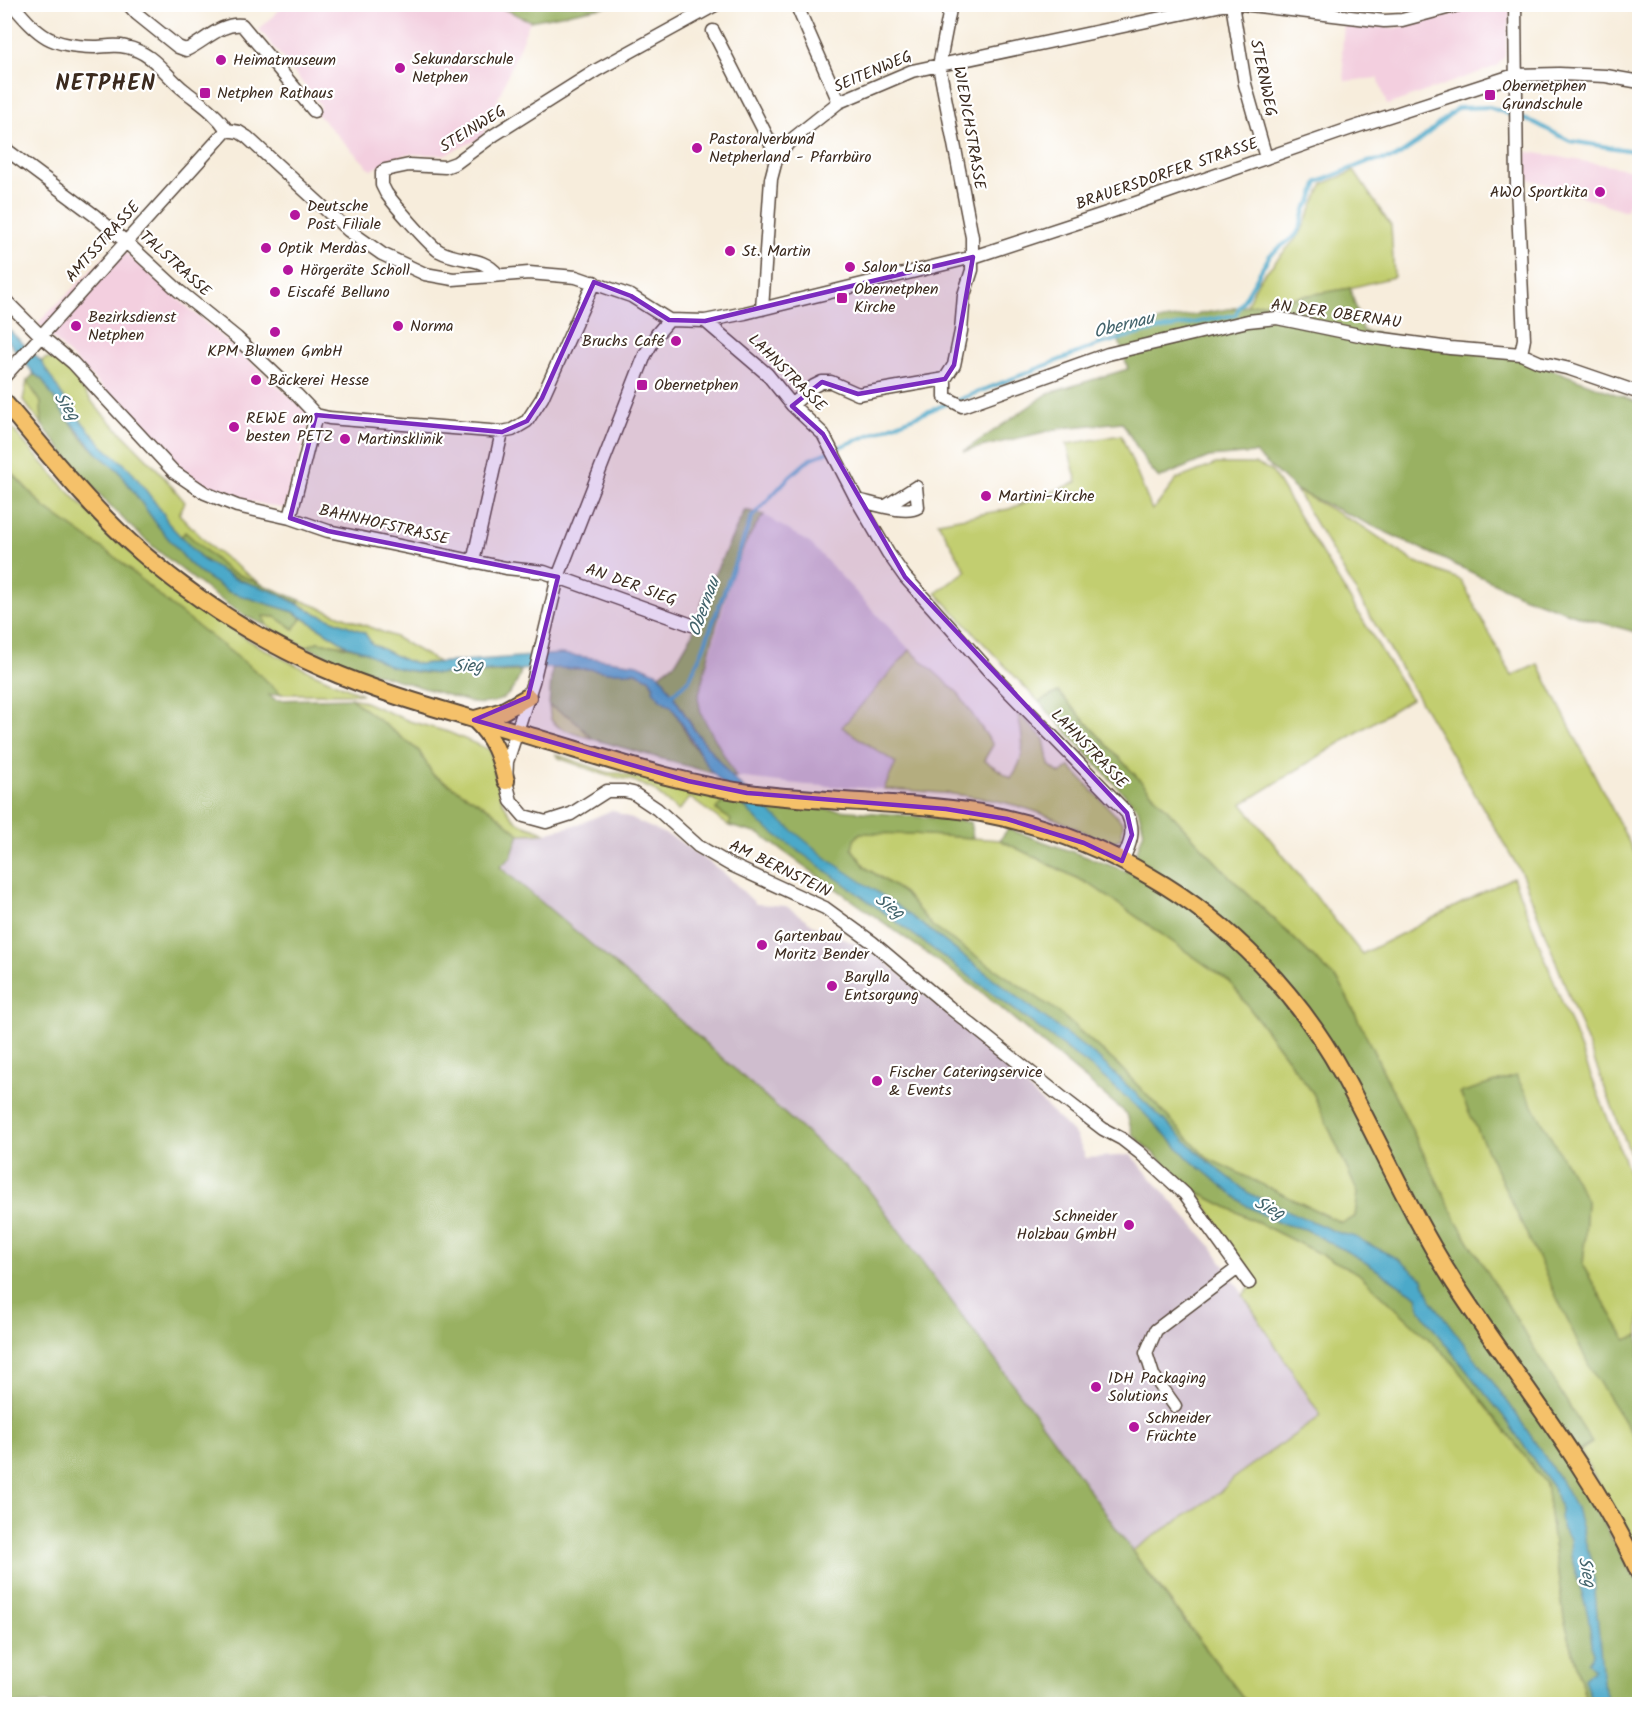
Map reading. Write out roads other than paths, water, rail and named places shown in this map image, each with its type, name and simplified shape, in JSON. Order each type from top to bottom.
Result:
[{"type":"main road","points":[[4,402],[70,482],[139,550],[205,603],[255,634],[325,669],[369,686],[474,720],[688,781],[747,793],[801,799],[918,806],[981,813],[1007,819],[1084,843],[1122,861],[1181,896],[1229,934],[1266,969],[1314,1028],[1341,1072],[1438,1256],[1600,1500],[1640,1574]]},
{"type":"main road","points":[[474,720],[503,711],[531,689]]},
{"type":"main road","points":[[474,720],[487,731],[496,746],[506,781]]},
{"type":"street","points":[[12,4],[34,28],[56,43],[71,46],[128,47],[146,55],[160,65],[182,88],[211,110],[227,130],[239,132],[247,137],[348,230],[382,254],[406,267],[438,278],[453,279],[548,273],[576,277],[631,296],[669,320],[705,321]]},
{"type":"street","points":[[128,4],[178,47],[186,50],[226,26],[242,25],[314,111]]},
{"type":"street","name":"STEINWEG","points":[[498,275],[490,265],[456,258],[431,246],[386,193],[382,172],[409,165],[438,167],[456,163],[494,135],[597,70],[717,4]]},
{"type":"street","points":[[796,4],[839,102]]},
{"type":"street","name":"WIEDICHSTRASSE","points":[[951,4],[939,66],[972,237],[973,257]]},
{"type":"street","name":"SEITENWEG","points":[[777,156],[790,141],[839,102],[912,71],[1227,4]]},
{"type":"street","name":"STERNWEG","points":[[1232,4],[1245,84],[1266,158]]},
{"type":"street","points":[[1241,4],[1384,21],[1402,20],[1462,4]]},
{"type":"street","points":[[1515,4],[1516,124],[1524,339],[1521,354]]},
{"type":"street","points":[[713,31],[777,156],[771,179],[762,309]]},
{"type":"street","name":"BRAUERSDORFER STRASSE","points":[[705,321],[973,257],[1113,212],[1515,75],[1606,76],[1640,82]]},
{"type":"street","name":"AMTSSTRASSE","points":[[7,374],[227,130]]},
{"type":"street","name":"TALSTRASSE","points":[[4,148],[94,215],[126,242],[179,291],[237,338],[316,415]]},
{"type":"street","name":"AN DER OBERNAU","points":[[973,257],[972,270],[964,295],[961,331],[954,365],[945,379],[945,397],[962,405],[1108,354],[1248,321],[1277,318],[1369,337],[1450,348],[1521,354],[1539,362],[1570,369],[1640,393]]},
{"type":"street","points":[[290,518],[316,415],[329,418],[502,432],[512,430],[526,421],[542,398],[594,282]]},
{"type":"street","name":"BAHNHOFSTRASSE","points":[[4,300],[38,339],[73,363],[174,472],[205,493],[237,506],[290,518],[328,531],[473,562],[544,572],[558,577]]},
{"type":"street","points":[[506,781],[507,762],[531,689],[558,577],[645,355],[657,334],[669,320]]},
{"type":"street","name":"LAHNSTRASSE","points":[[705,321],[767,374],[792,405],[817,426],[857,500],[905,577],[990,672],[1127,813],[1132,835],[1122,861]]},
{"type":"street","points":[[792,405],[822,382],[831,382],[858,394],[945,379]]},
{"type":"street","points":[[473,562],[502,432]]},
{"type":"street","points":[[857,500],[886,506]]},
{"type":"street","name":"AN DER SIEG","points":[[558,577],[692,625]]},
{"type":"street","name":"AM BERNSTEIN","points":[[506,781],[511,801],[524,816],[546,822],[571,814],[607,791],[624,790],[633,793],[657,808],[698,846],[729,864],[825,908],[872,942],[1064,1099],[1103,1129],[1122,1139],[1140,1153],[1185,1194],[1248,1283]]},
{"type":"street","points":[[1175,1406],[1153,1375],[1146,1353],[1156,1330],[1238,1268]]},
{"type":"water","name":"Sieg","points":[[4,325],[41,361],[69,407],[103,446],[129,468],[168,523],[203,560],[233,578],[272,591],[315,613],[364,632],[372,644],[404,660],[419,664],[561,654],[638,664],[660,674],[695,731],[731,776],[761,805],[829,860],[895,904],[1098,1058],[1204,1158],[1250,1194],[1336,1232],[1355,1237],[1398,1259],[1423,1279],[1431,1300],[1510,1405],[1561,1481],[1576,1508],[1593,1569],[1604,1692],[1610,1704],[1593,1704],[1584,1679],[1594,1669],[1587,1662],[1593,1653],[1588,1615],[1571,1556],[1570,1539],[1563,1530],[1561,1510],[1554,1489],[1504,1417],[1438,1335],[1420,1309],[1417,1296],[1357,1257],[1305,1229],[1279,1223],[1247,1206],[1190,1160],[1144,1113],[1095,1070],[761,824],[710,770],[672,707],[660,699],[653,690],[654,686],[649,678],[636,672],[608,672],[591,669],[552,668],[438,674],[406,670],[389,666],[364,651],[348,646],[294,612],[229,592],[200,573],[158,526],[118,470],[100,456],[63,413],[42,379],[34,374],[5,337]]},
{"type":"waterway","name":"Obernau","points":[[958,400],[1100,344],[1151,331],[1235,315],[1270,255],[1296,235],[1318,182],[1367,162],[1395,158],[1417,143],[1457,108],[1489,107],[1535,123],[1570,141],[1640,152]]},
{"type":"waterway","name":"Obernau","points":[[670,696],[689,680],[703,649],[752,517],[790,476],[810,459],[951,402]]},
{"type":"place","name":"Heimatmuseum","points":[[221,60]]},
{"type":"place","name":"Sekundarschule Netphen","points":[[400,68]]},
{"type":"place","name":"Netphen Rathaus","points":[[205,93]]},
{"type":"place","name":"Obernetphen Grundschule","points":[[1490,95]]},
{"type":"place","name":"Pastoralverbund Netpherland - Pfarrbüro","points":[[697,148]]},
{"type":"place","name":"AWO Sportkita","points":[[1600,192]]},
{"type":"place","name":"Deutsche Post Filiale","points":[[295,215]]},
{"type":"place","name":"Optik Merdas","points":[[266,248]]},
{"type":"place","name":"St. Martin","points":[[730,251]]},
{"type":"place","name":"Salon Lisa","points":[[850,267]]},
{"type":"place","name":"Hörgeräte Scholl","points":[[288,270]]},
{"type":"place","name":"Eiscafé Belluno","points":[[275,292]]},
{"type":"place","name":"Obernetphen Kirche","points":[[842,298]]},
{"type":"place","name":"Bezirksdienst Netphen","points":[[76,326]]},
{"type":"place","name":"Norma","points":[[398,326]]},
{"type":"place","name":"KPM Blumen GmbH","points":[[275,332]]},
{"type":"place","name":"Bruchs Café","points":[[676,341]]},
{"type":"place","name":"Bäckerei Hesse","points":[[256,380]]},
{"type":"place","name":"Obernetphen","points":[[642,385]]},
{"type":"place","name":"REWE am besten PETZ","points":[[234,427]]},
{"type":"place","name":"Martinsklinik","points":[[345,439]]},
{"type":"place","name":"Martini-Kirche","points":[[986,496]]},
{"type":"place","name":"Gartenbau Moritz Bender","points":[[762,945]]},
{"type":"place","name":"Barylla Entsorgung","points":[[832,986]]},
{"type":"place","name":"Fischer Cateringservice & Events","points":[[877,1081]]},
{"type":"place","name":"Schneider Holzbau GmbH","points":[[1129,1225]]},
{"type":"place","name":"IDH Packaging Solutions","points":[[1096,1387]]},
{"type":"place","name":"Schneider Früchte","points":[[1134,1427]]},
{"type":"district","name":"NETPHEN","points":[[106,84]]}]
